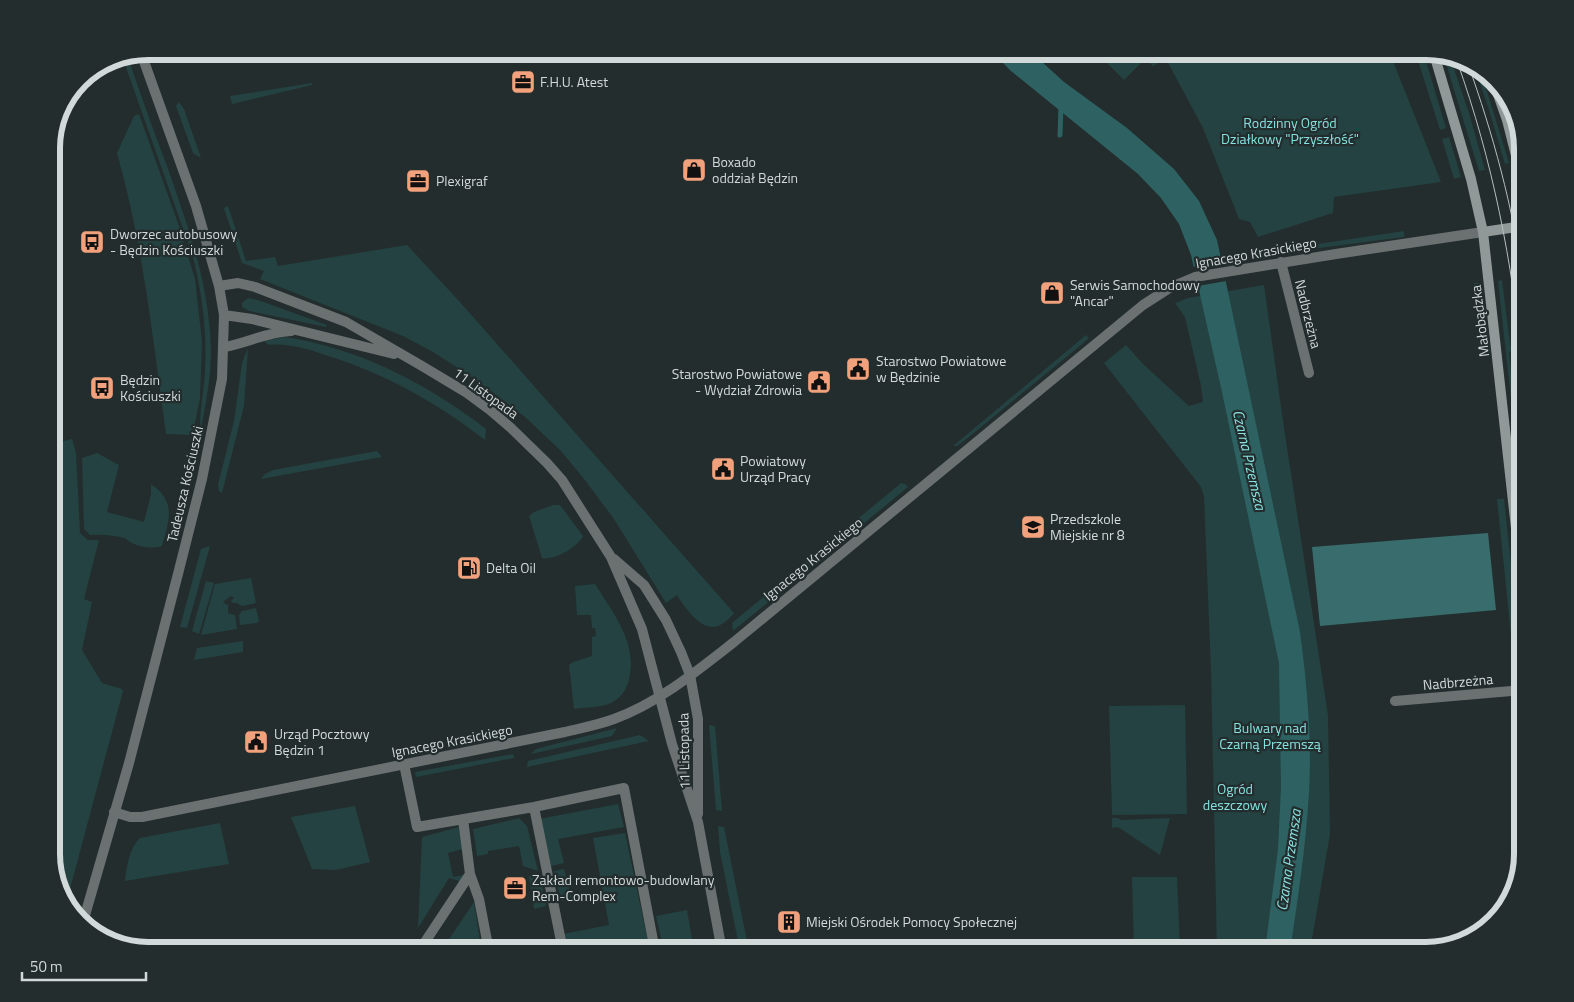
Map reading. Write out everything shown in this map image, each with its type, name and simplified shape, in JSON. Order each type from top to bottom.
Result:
[{"type":"street","name":"Tadeusza Kościuszki","points":[[85,915],[129,763],[202,479],[222,379],[224,316],[219,286],[196,206],[144,60]]},
{"type":"street","name":"Małobądzka","points":[[1436,61],[1471,179],[1483,232],[1514,510]]},
{"type":"street","points":[[1500,102],[1514,148]]},
{"type":"street","points":[[1483,232],[1514,227]]},
{"type":"street","name":"Ignacego Krasickiego","points":[[114,812],[130,817],[142,817],[596,725],[616,718],[660,695],[750,630],[1144,305],[1171,287],[1195,278],[1281,262],[1483,232]]},
{"type":"street","name":"Nadbrzeżna","points":[[1281,262],[1308,373]]},
{"type":"street","name":"11 Listopada","points":[[219,286],[238,283],[255,287],[346,322],[467,393],[511,428],[562,480],[611,557],[642,629],[672,744],[698,822],[720,942]]},
{"type":"street","name":"11 Listopada","points":[[224,316],[252,318],[406,357]]},
{"type":"street","name":"11 Listopada","points":[[224,348],[277,332],[304,331]]},
{"type":"street","name":"11 Listopada","points":[[611,557],[644,586],[666,620],[690,675],[698,720],[698,822]]},
{"type":"street","name":"Nadbrzeżna","points":[[1395,701],[1514,691]]},
{"type":"street","points":[[404,764],[417,827],[534,807],[624,788],[653,942]]},
{"type":"street","points":[[534,807],[561,942]]},
{"type":"street","points":[[463,819],[470,874],[479,899],[487,942]]},
{"type":"street","points":[[425,942],[470,874]]},
{"type":"green space","name":"Rodzinny Ogród Działkowy \"Przyszłość\"","points":[[1104,60],[1144,60],[1124,80]]},
{"type":"green space","name":"Rodzinny Ogród Działkowy \"Przyszłość\"","points":[[1146,60],[1164,60],[1153,66]]},
{"type":"green space","name":"Rodzinny Ogród Działkowy \"Przyszłość\"","points":[[1167,60],[1393,60],[1441,182],[1334,197],[1333,213],[1258,237],[1250,222],[1239,219],[1203,128]]},
{"type":"green space","points":[[1418,60],[1426,60],[1446,128],[1440,130]]},
{"type":"green space","points":[[130,62],[167,166],[183,212],[202,279],[209,325],[211,360],[201,429],[200,417],[205,376],[205,341],[199,284],[193,257],[125,63]]},
{"type":"green space","points":[[1446,62],[1453,64],[1469,113],[1485,170],[1479,171]]},
{"type":"green space","points":[[1478,77],[1484,83],[1509,163],[1505,164]]},
{"type":"green space","points":[[312,83],[312,85],[232,104],[230,96]]},
{"type":"green space","points":[[179,102],[184,109],[201,158],[193,153],[176,106]]},
{"type":"green space","points":[[139,114],[179,226],[195,279],[202,342],[200,398],[193,433],[190,435],[166,434],[141,257],[117,153],[134,116]]},
{"type":"green space","points":[[1449,137],[1461,177],[1454,179],[1442,139]]},
{"type":"green space","points":[[228,206],[246,261],[275,257],[278,266],[407,245],[459,301],[734,613],[722,624],[715,627],[702,624],[696,619],[677,595],[666,603],[614,519],[561,451],[525,417],[475,379],[433,352],[403,336],[260,279],[264,271],[242,263],[224,208]]},
{"type":"green space","points":[[1404,231],[1404,237],[1312,249],[1311,245]]},
{"type":"green space","points":[[1502,280],[1511,351],[1509,352],[1514,426],[1498,281]]},
{"type":"green space","points":[[1474,283],[1480,283],[1486,342],[1480,350]]},
{"type":"green space","name":"Bulwary nad Czarną Przemszą","points":[[1264,285],[1328,715],[1330,834],[1312,942],[1217,942],[1211,671],[1204,496],[1201,487],[1104,363],[1126,345],[1143,364],[1189,406],[1203,402],[1185,317],[1175,303],[1188,298]]},
{"type":"green space","points":[[248,298],[327,325],[326,327],[249,311],[242,307],[242,303]]},
{"type":"green space","points":[[1086,335],[1089,338],[1081,345],[964,441],[957,446],[953,446]]},
{"type":"green space","points":[[285,337],[351,353],[412,381],[451,404],[486,429],[485,440],[448,413],[389,380],[347,362],[290,346],[269,345],[264,341]]},
{"type":"green space","points":[[248,348],[244,406],[222,493],[219,491],[218,485],[234,421],[242,363]]},
{"type":"green space","points":[[72,439],[76,453],[80,533],[88,540],[99,540],[84,599],[92,602],[82,650],[102,683],[122,689],[123,691],[69,893],[60,860],[60,442]]},
{"type":"green space","points":[[377,451],[382,457],[261,479],[265,474],[273,470]]},
{"type":"green space","points":[[97,453],[119,465],[107,512],[144,522],[151,494],[151,484],[165,498],[169,512],[162,546],[153,548],[132,543],[121,537],[90,535],[84,529],[82,458]]},
{"type":"green space","points":[[901,483],[908,487],[733,631],[732,623]]},
{"type":"green space","points":[[1497,499],[1504,499],[1514,592],[1514,665]]},
{"type":"green space","points":[[553,505],[560,505],[583,536],[576,545],[565,552],[553,557],[542,558],[529,516],[534,512]]},
{"type":"green space","points":[[210,546],[187,628],[180,627],[201,549]]},
{"type":"green space","points":[[251,578],[256,603],[242,606],[233,603],[231,601],[234,598],[231,596],[223,602],[228,604],[228,613],[235,615],[237,629],[201,635],[215,584]]},
{"type":"green space","points":[[206,581],[214,583],[199,634],[192,631]]},
{"type":"green space","points":[[595,584],[616,617],[627,641],[631,666],[629,679],[623,693],[611,703],[598,707],[574,709],[569,665],[592,656],[592,637],[596,636],[595,628],[592,628],[591,615],[577,615],[575,586]]},
{"type":"green space","points":[[256,608],[259,621],[257,623],[240,625],[239,615],[242,611]]},
{"type":"green space","points":[[243,641],[243,652],[194,660],[197,648]]},
{"type":"green space","points":[[1185,705],[1187,814],[1112,815],[1109,706]]},
{"type":"green space","points":[[709,725],[715,726],[722,811],[716,810]]},
{"type":"green space","points":[[617,728],[612,736],[531,754],[536,749]]},
{"type":"green space","points":[[640,735],[649,741],[527,767],[528,761]]},
{"type":"green space","points":[[513,754],[514,758],[416,777],[415,772]]},
{"type":"green space","points":[[618,804],[624,827],[558,839],[564,863],[551,866],[539,819]]},
{"type":"green space","points":[[355,806],[370,862],[336,870],[312,869],[291,817]]},
{"type":"green space","points":[[519,818],[527,826],[538,871],[523,866],[519,846],[488,851],[488,854],[477,856],[473,829]]},
{"type":"green space","points":[[1112,818],[1121,820],[1170,818],[1160,855],[1118,827],[1112,828]]},
{"type":"green space","points":[[220,823],[229,864],[125,881],[131,852],[140,838]]},
{"type":"green space","points":[[718,826],[724,827],[747,942],[738,942],[720,852]]},
{"type":"green space","points":[[459,827],[463,849],[448,853],[453,877],[463,875],[463,882],[449,878],[418,928],[422,837]]},
{"type":"green space","points":[[625,833],[648,942],[565,942],[563,934],[609,925],[593,838]]},
{"type":"green space","points":[[564,869],[572,899],[561,901],[554,871]]},
{"type":"green space","points":[[540,875],[546,906],[534,909],[529,876]]},
{"type":"green space","points":[[1132,877],[1177,877],[1180,942],[1134,942]]},
{"type":"green space","points":[[474,902],[480,941],[447,942]]},
{"type":"green space","points":[[687,910],[692,942],[662,942],[656,916]]},
{"type":"shaded area","points":[[1488,533],[1496,610],[1320,626],[1312,547]]},
{"type":"water","name":"Czarna Przemsza","points":[[1000,60],[1040,60],[1064,82],[1127,128],[1174,169],[1199,201],[1217,240],[1300,632],[1305,672],[1310,772],[1308,812],[1291,942],[1266,942],[1278,849],[1281,787],[1279,663],[1191,255],[1179,224],[1161,198],[1138,174]]},
{"type":"pier","points":[[1222,261],[1226,281],[1198,286],[1193,267]]},
{"type":"waterway","points":[[1060,135],[1061,106]]},
{"type":"tram line","points":[[1459,67],[1491,174],[1507,250],[1514,297]]},
{"type":"tram line","points":[[1471,73],[1486,117],[1514,226]]},
{"type":"place","name":"F.H.U. Atest","points":[[523,82]]},
{"type":"place","name":"Boxado oddział Będzin","points":[[694,170]]},
{"type":"place","name":"Plexigraf","points":[[418,181]]},
{"type":"place","name":"Dworzec autobusowy - Będzin Kościuszki","points":[[92,242]]},
{"type":"place","name":"Serwis Samochodowy \"Ancar\"","points":[[1052,293]]},
{"type":"place","name":"Starostwo Powiatowe w Będzinie","points":[[858,369]]},
{"type":"place","name":"Starostwo Powiatowe - Wydział Zdrowia","points":[[819,382]]},
{"type":"place","name":"Będzin Kościuszki","points":[[102,388]]},
{"type":"place","name":"Powiatowy Urząd Pracy","points":[[723,469]]},
{"type":"place","name":"Przedszkole Miejskie nr 8","points":[[1033,527]]},
{"type":"place","name":"Delta Oil","points":[[469,568]]},
{"type":"place","name":"Urząd Pocztowy Będzin 1","points":[[256,742]]},
{"type":"place","name":"Zakład remontowo-budowlany Rem-Complex","points":[[515,888]]},
{"type":"place","name":"Miejski Ośrodek Pomocy Społecznej","points":[[789,922]]},
{"type":"park label","name":"Ogród deszczowy","points":[[1235,798]]}]
